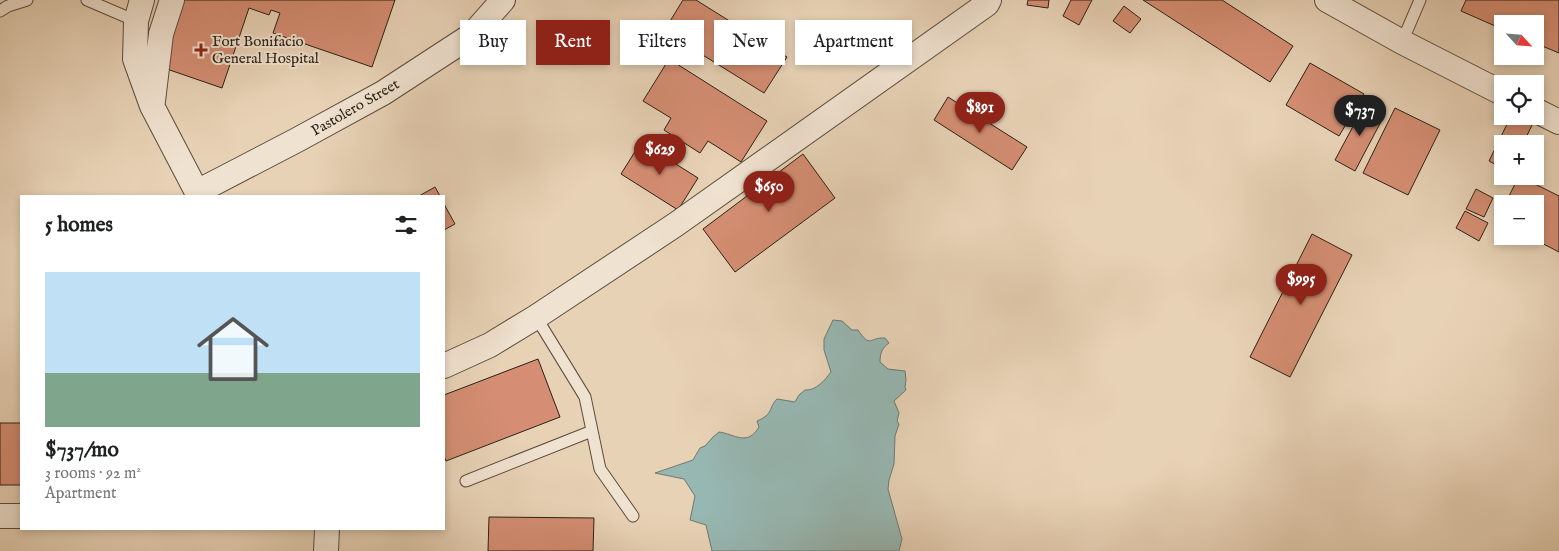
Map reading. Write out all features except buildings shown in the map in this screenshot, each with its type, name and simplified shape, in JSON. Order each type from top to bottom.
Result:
[{"type":"street","points":[[152,106],[161,34],[172,0]]},
{"type":"street","name":"Pastolero Street","points":[[198,194],[383,93],[472,35],[503,0]]},
{"type":"street","points":[[445,366],[490,345],[536,317],[683,219],[988,4],[989,0]]},
{"type":"street","points":[[1327,0],[1494,90]]},
{"type":"street","points":[[139,10],[135,59],[152,106],[198,194]]},
{"type":"street","points":[[1544,114],[1559,122]]},
{"type":"street","points":[[0,516],[20,516]]},
{"type":"street","points":[[326,530],[326,551]]},
{"type":"lane","points":[[4,6],[27,0]]},
{"type":"lane","points":[[87,0],[139,10]]},
{"type":"lane","points":[[1402,42],[1420,0]]},
{"type":"lane","points":[[536,317],[585,397],[600,470],[633,516]]},
{"type":"lane","points":[[466,481],[592,431]]},
{"type":"water","points":[[833,320],[842,321],[852,330],[858,330],[868,341],[885,338],[889,343],[882,351],[880,362],[888,369],[905,371],[906,390],[894,401],[899,413],[897,421],[899,424],[895,436],[894,464],[888,489],[902,539],[899,551],[712,551],[706,525],[690,520],[695,496],[684,479],[655,473],[693,460],[700,448],[705,446],[719,432],[740,438],[750,437],[759,427],[757,421],[766,416],[777,399],[795,402],[805,390],[813,389],[820,384],[831,372],[824,350],[824,339]]},
{"type":"place","name":"Fort Bonifacio General Hospital","points":[[201,50]]}]
